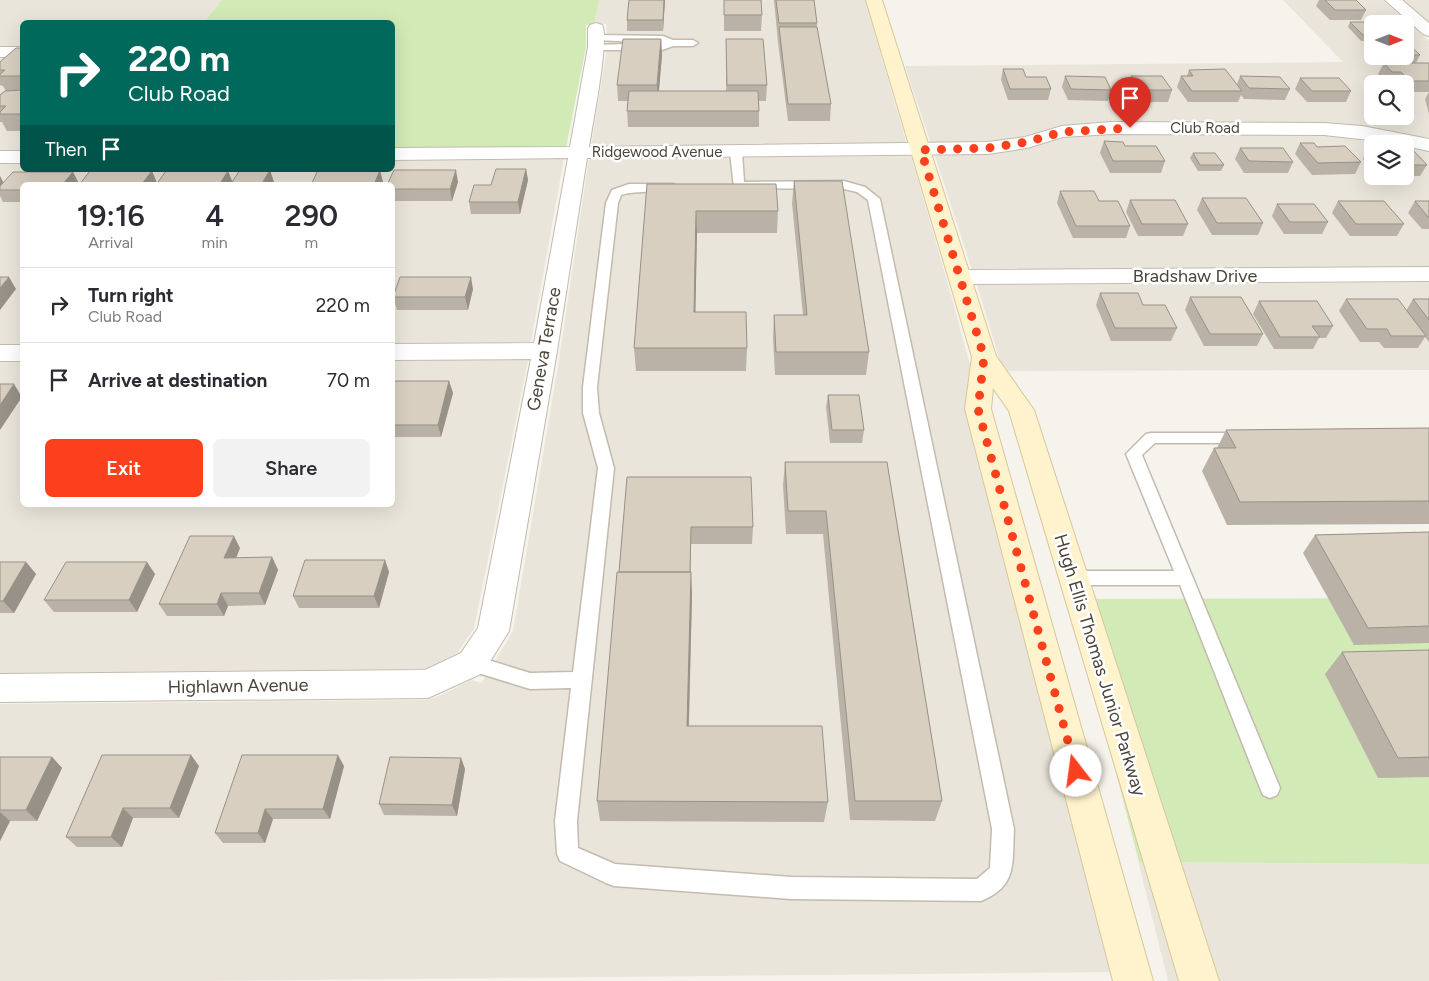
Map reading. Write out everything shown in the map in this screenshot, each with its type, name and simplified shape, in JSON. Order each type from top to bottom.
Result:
[{"type":"main road","name":"Hugh Ellis Thomas Junior Parkway","points":[[874,0],[984,357],[1021,410],[1198,981]]},
{"type":"main road","name":"Hugh Ellis Thomas Junior Parkway","points":[[984,357],[978,409],[1133,981]]},
{"type":"street","points":[[1393,0],[1427,28]]},
{"type":"street","name":"Geneva Terrace","points":[[472,664],[493,631],[545,351],[596,38]]},
{"type":"street","points":[[0,52],[20,52]]},
{"type":"street","name":"Club Road","points":[[921,150],[988,148],[1027,142],[1062,132],[1111,128],[1324,129],[1362,132],[1429,145]]},
{"type":"street","name":"Ridgewood Avenue","points":[[395,154],[921,150]]},
{"type":"street","points":[[0,157],[20,157]]},
{"type":"street","name":"Bradshaw Drive","points":[[960,277],[1429,274]]},
{"type":"street","points":[[395,352],[545,351]]},
{"type":"street","points":[[0,353],[20,353]]},
{"type":"street","name":"Highlawn Avenue","points":[[0,688],[428,684],[472,664]]},
{"type":"lane","points":[[596,38],[663,39],[672,43],[693,43]]},
{"type":"lane","points":[[736,152],[738,186]]},
{"type":"lane","points":[[690,186],[629,188],[616,193],[612,203],[590,386],[591,413],[606,468],[566,821],[568,854],[614,876],[791,888],[980,890],[1001,873],[1003,829],[874,199],[861,189],[844,185],[719,186]]},
{"type":"lane","points":[[1260,438],[1151,438],[1134,454],[1270,788]]},
{"type":"lane","points":[[1073,578],[1186,578]]},
{"type":"lane","points":[[472,664],[530,681],[582,680]]},
{"type":"shaded area","points":[[0,0],[222,0],[206,20],[20,20],[20,48],[0,48]]},
{"type":"shaded area","points":[[599,0],[865,0],[907,145],[591,147],[608,42],[606,24],[594,25]]},
{"type":"shaded area","points":[[1283,0],[1383,0],[1400,15],[1364,15],[1364,65],[1414,65],[1414,28],[1429,41],[1429,140],[1414,139],[1414,135],[1364,135],[1364,137],[1108,123],[1057,127],[1021,137],[984,142],[931,144],[905,66],[1343,62]]},
{"type":"shaded area","points":[[1402,0],[1429,0],[1429,22],[1428,22]]},
{"type":"shaded area","points":[[2,56],[20,56],[20,151],[0,151],[0,58]]},
{"type":"shaded area","points":[[1115,133],[1327,134],[1362,137],[1364,137],[1364,185],[1414,185],[1414,147],[1429,150],[1429,267],[972,270],[935,156],[994,153],[1035,146],[1068,137]]},
{"type":"shaded area","points":[[911,156],[1029,580],[1115,972],[202,981],[0,981],[0,704],[424,700],[437,697],[472,680],[481,683],[488,673],[500,667],[495,661],[513,631],[559,360],[589,158]]},
{"type":"shaded area","points":[[564,158],[531,342],[395,343],[395,182],[20,182],[20,345],[0,345],[0,162],[20,162],[20,172],[395,172],[395,160]]},
{"type":"shaded area","points":[[1429,282],[1429,370],[1003,371],[977,285]]},
{"type":"shaded area","points":[[395,360],[528,360],[474,629],[457,653],[425,669],[0,673],[0,362],[20,362],[20,507],[395,507]]},
{"type":"shaded area","points":[[1136,853],[1139,862],[1429,864],[1429,981],[1168,981]]},
{"type":"green space","points":[[222,0],[599,0],[594,25],[586,25],[586,47],[566,148],[395,149],[395,20],[206,20]]},
{"type":"green space","points":[[1429,598],[1429,864],[1139,862],[1071,599]]},
{"type":"building","points":[[629,0],[664,0],[663,20],[627,20]]},
{"type":"building","points":[[724,0],[761,0],[762,15],[724,15]]},
{"type":"building","points":[[776,0],[814,0],[817,23],[779,23]]},
{"type":"building","points":[[1325,0],[1356,0],[1366,10],[1335,10]]},
{"type":"building","points":[[1350,22],[1364,22],[1363,35]]},
{"type":"building","points":[[779,27],[817,27],[831,104],[788,104]]},
{"type":"building","points":[[623,39],[661,39],[657,85],[617,85]]},
{"type":"building","points":[[726,39],[763,39],[767,85],[727,85]]},
{"type":"building","points":[[16,48],[20,48],[20,76],[0,76],[5,70],[0,70],[0,62]]},
{"type":"building","points":[[1414,49],[1420,55],[1414,55]]},
{"type":"building","points":[[1429,63],[1429,81],[1414,81],[1414,75],[1392,72],[1386,65]]},
{"type":"building","points":[[1003,69],[1023,69],[1026,77],[1046,77],[1051,89],[1010,89]]},
{"type":"building","points":[[1225,69],[1242,91],[1192,91],[1181,76],[1193,76],[1189,70]]},
{"type":"building","points":[[1065,76],[1105,77],[1111,90],[1071,89]]},
{"type":"building","points":[[1131,76],[1162,76],[1172,90],[1140,90]]},
{"type":"building","points":[[1240,76],[1280,77],[1290,89],[1249,88]]},
{"type":"building","points":[[1300,78],[1339,78],[1351,91],[1312,91]]},
{"type":"building","points":[[20,90],[20,114],[0,114],[6,106],[0,106],[0,95],[5,91]]},
{"type":"building","points":[[629,91],[758,91],[759,111],[627,111]]},
{"type":"building","points":[[1104,141],[1123,142],[1125,146],[1156,146],[1165,161],[1113,161]]},
{"type":"building","points":[[1300,143],[1314,143],[1317,147],[1345,146],[1361,162],[1318,163]]},
{"type":"building","points":[[1240,148],[1283,148],[1293,162],[1249,161]]},
{"type":"building","points":[[1414,151],[1427,165],[1414,165]]},
{"type":"building","points":[[1193,153],[1215,153],[1224,165],[1200,165]]},
{"type":"building","points":[[496,169],[526,169],[518,202],[469,202],[474,185],[491,185]]},
{"type":"building","points":[[395,170],[456,170],[450,189],[395,189],[395,182],[388,182]]},
{"type":"building","points":[[13,172],[73,172],[65,182],[20,182],[20,190],[0,190],[0,186]]},
{"type":"building","points":[[89,172],[151,172],[143,182],[81,182]]},
{"type":"building","points":[[165,172],[227,172],[221,182],[158,182]]},
{"type":"building","points":[[239,172],[269,172],[263,182],[232,182]]},
{"type":"building","points":[[317,172],[379,172],[375,182],[312,182]]},
{"type":"building","points":[[794,181],[842,181],[869,352],[776,352],[774,315],[807,315]]},
{"type":"building","points":[[647,184],[776,184],[778,211],[696,211],[694,312],[746,312],[747,348],[634,348]]},
{"type":"building","points":[[1060,191],[1094,191],[1099,201],[1118,201],[1130,226],[1076,226]]},
{"type":"building","points":[[1202,198],[1246,198],[1263,223],[1217,223]]},
{"type":"building","points":[[1130,200],[1175,200],[1188,224],[1142,224]]},
{"type":"building","points":[[1338,201],[1384,201],[1404,224],[1356,224]]},
{"type":"building","points":[[1415,201],[1429,201],[1429,217],[1428,217]]},
{"type":"building","points":[[1277,204],[1314,204],[1328,222],[1290,222]]},
{"type":"building","points":[[0,277],[9,277],[0,288]]},
{"type":"building","points":[[400,277],[471,277],[465,297],[395,297]]},
{"type":"building","points":[[1100,293],[1138,293],[1143,305],[1165,305],[1177,328],[1115,328]]},
{"type":"building","points":[[1190,297],[1241,297],[1263,334],[1210,334]]},
{"type":"building","points":[[1346,299],[1398,299],[1426,336],[1391,336],[1387,329],[1367,329]]},
{"type":"building","points":[[1413,299],[1429,299],[1429,320]]},
{"type":"building","points":[[1259,301],[1317,301],[1333,326],[1312,326],[1320,337],[1280,337]]},
{"type":"building","points":[[395,381],[449,381],[438,425],[395,425]]},
{"type":"building","points":[[0,384],[14,384],[0,405]]},
{"type":"building","points":[[828,395],[859,395],[864,430],[832,430]]},
{"type":"building","points":[[1429,428],[1429,501],[1240,502],[1214,448],[1236,448],[1226,430]]},
{"type":"building","points":[[785,462],[887,462],[942,801],[855,801],[826,511],[788,511]]},
{"type":"building","points":[[627,477],[751,477],[753,527],[691,527],[690,572],[619,572]]},
{"type":"building","points":[[1429,532],[1429,626],[1368,628],[1315,535]]},
{"type":"building","points":[[190,536],[234,536],[224,558],[272,557],[259,593],[221,593],[217,604],[159,604]]},
{"type":"building","points":[[305,560],[385,560],[374,596],[293,596]]},
{"type":"building","points":[[0,562],[26,562],[3,601],[0,601]]},
{"type":"building","points":[[66,562],[147,562],[129,600],[44,600]]},
{"type":"building","points":[[617,572],[691,572],[687,726],[822,726],[828,802],[597,801]]},
{"type":"building","points":[[1429,650],[1429,757],[1398,758],[1342,652]]},
{"type":"building","points":[[102,755],[191,755],[170,808],[123,808],[111,837],[66,837]]},
{"type":"building","points":[[242,755],[338,755],[323,809],[265,809],[258,833],[215,833]]},
{"type":"building","points":[[0,757],[52,757],[26,810],[0,810]]},
{"type":"building","points":[[390,757],[461,758],[452,805],[379,804]]},
{"type":"route","points":[[1076,771],[978,409],[984,357],[921,150],[988,148],[1027,142],[1062,132],[1130,128]]}]
